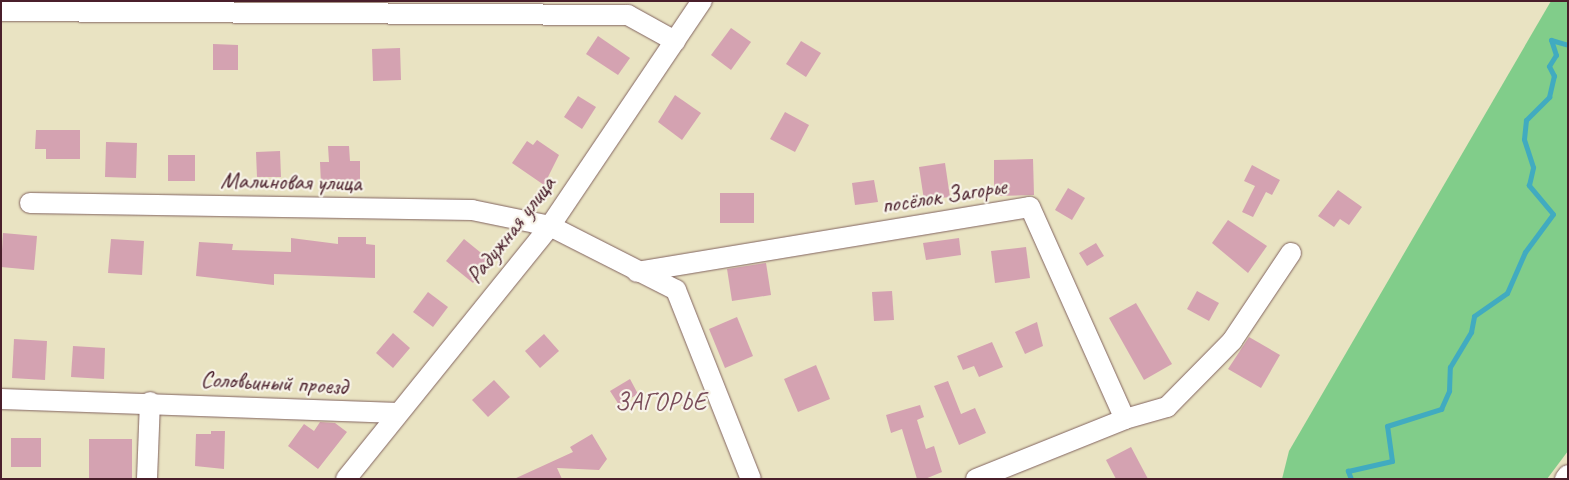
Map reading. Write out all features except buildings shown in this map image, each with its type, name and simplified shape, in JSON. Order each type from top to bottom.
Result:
[{"type":"street","name":"Радужная улица","points":[[346,479],[396,413],[550,226],[702,1]]},
{"type":"street","points":[[1,11],[628,15],[675,41]]},
{"type":"street","name":"Малиновая улица","points":[[30,203],[472,210],[550,226]]},
{"type":"street","name":"посёлок Загорье","points":[[637,272],[1030,207],[1125,419]]},
{"type":"street","points":[[550,226],[637,272],[676,290],[751,479]]},
{"type":"street","points":[[976,479],[1125,419],[1167,408],[1232,341],[1291,253]]},
{"type":"street","name":"Соловьиный проезд","points":[[1,399],[150,402],[396,413]]},
{"type":"street","points":[[147,479],[150,402]]},
{"type":"street","points":[[1565,479],[1568,475]]},
{"type":"green space","points":[[1551,1],[1568,1],[1568,451],[1547,479],[1282,479],[1289,451]]},
{"type":"waterway","points":[[1351,479],[1348,471],[1392,461],[1387,426],[1441,409],[1449,391],[1450,367],[1471,332],[1474,316],[1507,293],[1525,252],[1553,214],[1529,185],[1533,167],[1524,139],[1526,120],[1549,97],[1554,76],[1549,66],[1556,55],[1551,40],[1568,45]]},
{"type":"district","name":"ЗАГОРЬЕ","points":[[661,402]]}]
